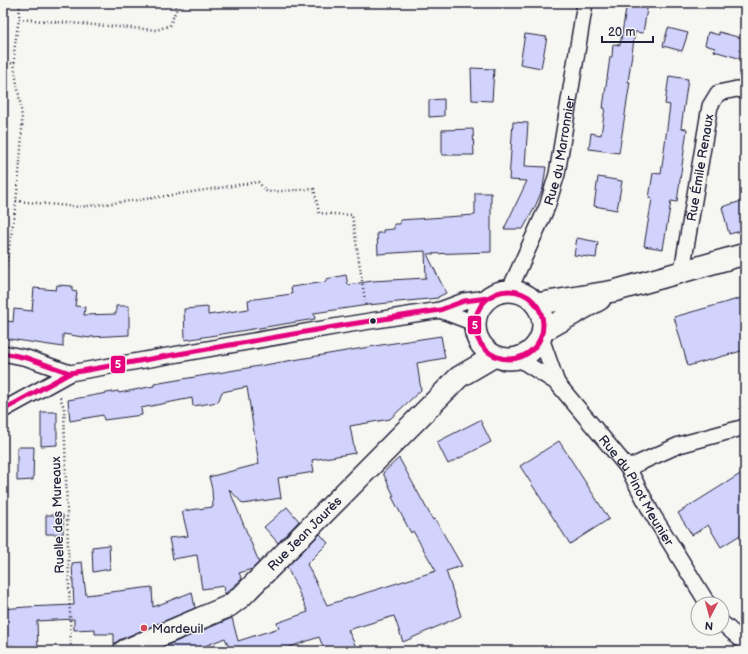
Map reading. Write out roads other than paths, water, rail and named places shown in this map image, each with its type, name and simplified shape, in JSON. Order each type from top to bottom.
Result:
[{"type":"street","name":"Rue du Marronnier","points":[[509,291],[547,207],[557,174],[585,3]]},
{"type":"street","name":"Rue Émile Renaux","points":[[682,271],[710,106],[718,93],[737,89],[745,91]]},
{"type":"street","points":[[536,304],[614,291],[745,254]]},
{"type":"street","points":[[509,291],[518,292],[536,304],[542,316],[542,335],[536,347],[528,354],[519,358],[506,360],[493,357],[483,349],[475,331],[476,314],[483,303],[494,294],[509,291]]},
{"type":"street","points":[[542,335],[614,291]]},
{"type":"street","points":[[3,410],[70,373],[414,313],[440,310],[464,301],[488,298]]},
{"type":"street","points":[[440,310],[475,331]]},
{"type":"street","name":"Rue Jean Jaurès","points":[[459,377],[475,331]]},
{"type":"street","name":"Rue du Pinot Meunier","points":[[542,335],[556,383]]},
{"type":"street","points":[[3,353],[27,358],[70,373]]},
{"type":"street","name":"Rue Jean Jaurès","points":[[124,651],[229,606],[242,597],[459,377],[493,357]]},
{"type":"street","name":"Rue du Pinot Meunier","points":[[519,358],[556,383],[628,468],[651,512],[703,596]]},
{"type":"street","points":[[628,468],[678,445],[745,427]]},
{"type":"street","points":[[730,630],[745,643]]},
{"type":"place","name":"Mardeuil","points":[[144,628]]}]
